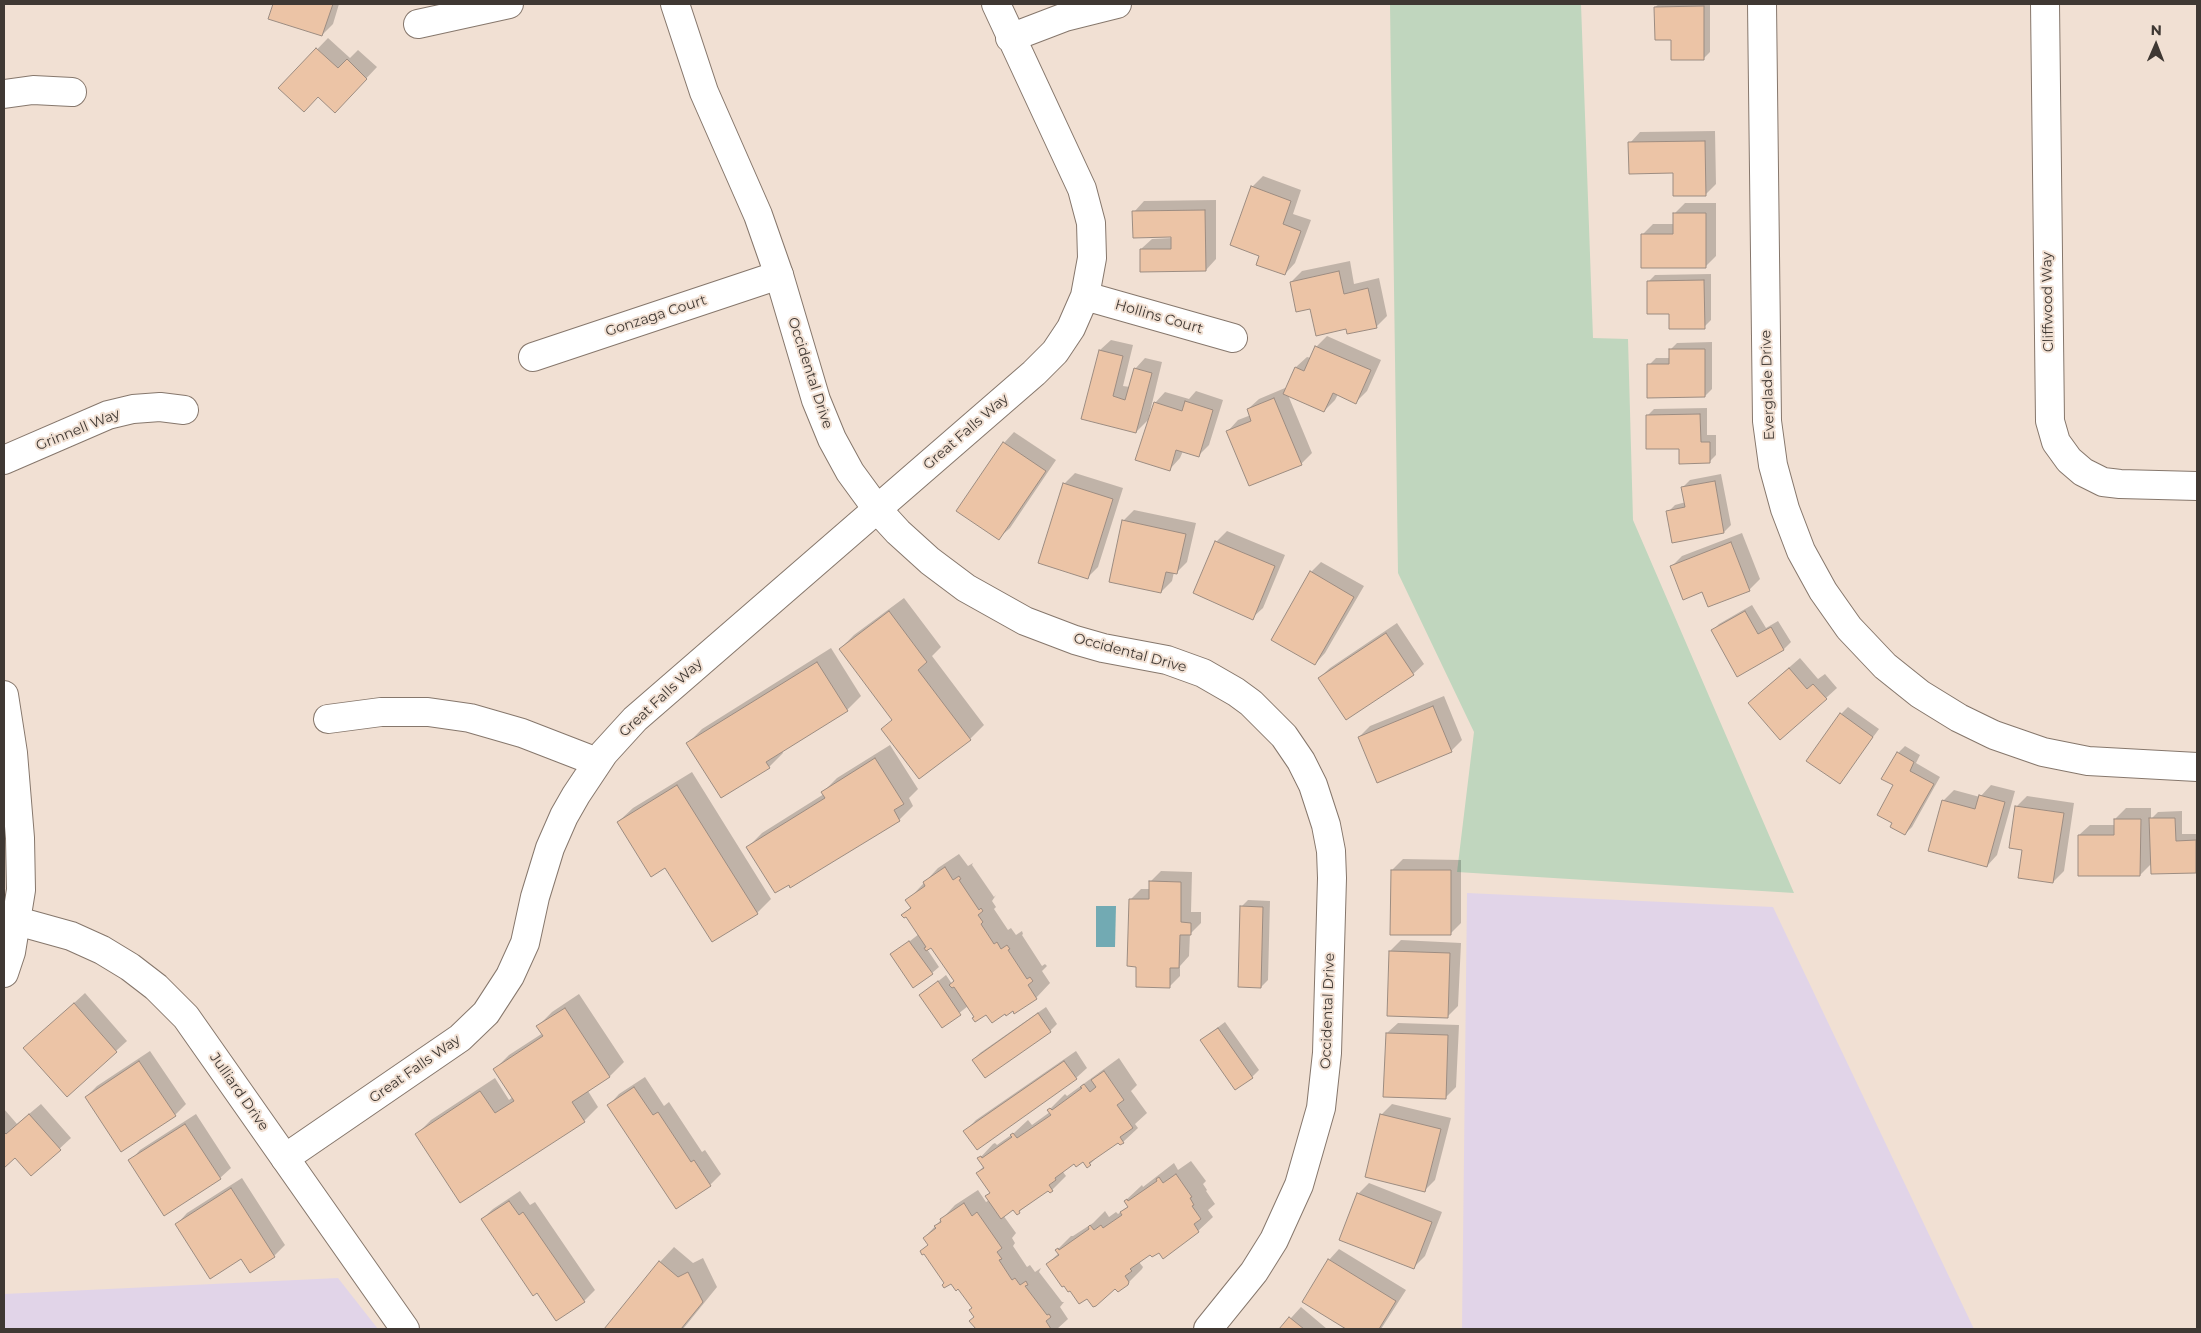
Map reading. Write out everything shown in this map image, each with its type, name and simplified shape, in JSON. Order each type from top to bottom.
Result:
[{"type":"street","points":[[418,24],[509,4]]},
{"type":"street","name":"Occidental Drive","points":[[675,4],[704,92],[758,215],[779,275],[816,400],[832,439],[850,472],[877,509],[898,532],[937,567],[966,588],[1025,621],[1075,640],[1103,648],[1167,660],[1203,673],[1236,692],[1257,708],[1284,736],[1301,761],[1313,785],[1326,825],[1331,851],[1332,878],[1328,1053],[1321,1108],[1299,1185],[1274,1240],[1254,1272],[1208,1329]]},
{"type":"street","name":"Great Falls Way","points":[[285,1158],[460,1038],[486,1013],[510,976],[525,943],[535,897],[554,840],[576,796],[597,762],[635,719],[1048,359],[1071,328],[1084,296],[1092,258],[1091,232],[1082,189],[1010,38],[996,4]]},
{"type":"street","points":[[1010,38],[1065,17],[1117,4]]},
{"type":"street","name":"Everglade Drive","points":[[1762,4],[1766,421],[1773,465],[1784,509],[1802,552],[1823,591],[1850,628],[1885,666],[1920,694],[1959,718],[1994,735],[2043,752],[2088,761],[2197,767]]},
{"type":"street","name":"Cliffwood Way","points":[[2044,4],[2050,421],[2056,442],[2068,460],[2083,472],[2103,482],[2197,486]]},
{"type":"street","points":[[4,94],[33,90],[72,92]]},
{"type":"street","name":"Gonzaga Court","points":[[533,357],[779,275]]},
{"type":"street","name":"Hollins Court","points":[[1084,296],[1232,338]]},
{"type":"street","name":"Grinnell Way","points":[[4,460],[108,415],[133,409],[160,407],[184,410]]},
{"type":"street","points":[[4,695],[13,753],[20,838],[21,890],[11,952],[4,973]]},
{"type":"street","points":[[328,719],[380,712],[428,712],[470,718],[522,733],[597,762]]},
{"type":"street","name":"Julliard Drive","points":[[17,921],[71,936],[102,950],[130,966],[156,987],[186,1017],[405,1329]]},
{"type":"shaded area","points":[[1467,893],[1773,907],[1974,1329],[1462,1329]]},
{"type":"shaded area","points":[[338,1278],[378,1329],[4,1329],[4,1294]]},
{"type":"green space","points":[[1390,4],[1581,4],[1593,338],[1628,339],[1633,520],[1794,893],[1457,872],[1474,732],[1398,573]]},
{"type":"water","points":[[1096,906],[1116,906],[1115,947],[1096,947]]},
{"type":"building","points":[[273,4],[333,4],[322,36],[268,19]]},
{"type":"building","points":[[1704,6],[1704,60],[1671,60],[1671,40],[1655,40],[1654,7]]},
{"type":"building","points":[[316,48],[338,68],[347,59],[367,79],[335,113],[318,97],[304,112],[278,88]]},
{"type":"building","points":[[1705,141],[1706,196],[1673,196],[1673,173],[1629,174],[1628,142]]},
{"type":"building","points":[[1251,186],[1291,201],[1283,224],[1301,231],[1285,275],[1256,265],[1259,256],[1230,245]]},
{"type":"building","points":[[1205,210],[1206,271],[1140,272],[1140,249],[1171,249],[1171,237],[1133,238],[1132,211]]},
{"type":"building","points":[[1673,213],[1706,213],[1706,268],[1641,268],[1641,234],[1673,234]]},
{"type":"building","points":[[1339,271],[1344,294],[1368,288],[1377,328],[1347,334],[1346,329],[1316,336],[1310,309],[1296,312],[1290,282]]},
{"type":"building","points":[[1704,280],[1705,329],[1669,329],[1669,314],[1647,314],[1647,281]]},
{"type":"building","points":[[1315,346],[1371,370],[1356,404],[1333,393],[1324,412],[1283,394],[1295,367],[1304,371]]},
{"type":"building","points":[[1669,349],[1705,349],[1705,397],[1647,398],[1647,364],[1669,364]]},
{"type":"building","points":[[1099,350],[1123,356],[1113,396],[1125,400],[1134,368],[1152,373],[1136,433],[1081,419]]},
{"type":"building","points":[[1274,398],[1302,465],[1249,486],[1226,431],[1251,421],[1247,409]]},
{"type":"building","points":[[1185,401],[1213,410],[1199,457],[1176,450],[1170,471],[1135,460],[1154,402],[1182,411]]},
{"type":"building","points":[[1700,414],[1701,442],[1710,442],[1710,463],[1679,464],[1679,449],[1646,449],[1646,415]]},
{"type":"building","points":[[1003,442],[1046,471],[999,540],[956,511]]},
{"type":"building","points":[[1715,481],[1724,533],[1672,543],[1666,511],[1685,507],[1681,487]]},
{"type":"building","points":[[1063,483],[1113,499],[1088,579],[1038,563]]},
{"type":"building","points":[[1122,520],[1186,534],[1177,574],[1166,572],[1161,593],[1109,582]]},
{"type":"building","points":[[1215,541],[1275,566],[1253,620],[1193,593]]},
{"type":"building","points":[[1731,542],[1750,591],[1708,607],[1702,592],[1683,600],[1670,566]]},
{"type":"building","points":[[1310,571],[1354,597],[1315,665],[1271,640]]},
{"type":"building","points":[[889,611],[927,662],[918,670],[971,740],[919,779],[881,729],[892,720],[839,649]]},
{"type":"building","points":[[1745,611],[1758,634],[1771,627],[1784,650],[1737,677],[1711,630]]},
{"type":"building","points":[[1386,633],[1414,675],[1346,720],[1318,678]]},
{"type":"building","points":[[817,662],[848,711],[766,762],[770,768],[721,798],[686,743]]},
{"type":"building","points":[[1789,668],[1807,689],[1813,684],[1827,699],[1780,740],[1748,703]]},
{"type":"building","points":[[1433,706],[1452,752],[1377,783],[1358,737]]},
{"type":"building","points":[[1840,713],[1873,737],[1840,784],[1806,761]]},
{"type":"building","points":[[1897,752],[1914,762],[1910,771],[1934,784],[1905,835],[1890,827],[1892,823],[1877,815],[1893,785],[1881,779]]},
{"type":"building","points":[[875,758],[904,804],[894,810],[900,821],[790,888],[789,885],[775,893],[746,847],[825,798],[821,792]]},
{"type":"building","points":[[677,785],[758,914],[712,942],[665,868],[651,877],[617,822]]},
{"type":"building","points":[[1979,795],[2005,802],[1987,867],[1928,851],[1942,800],[1975,809]]},
{"type":"building","points":[[2015,806],[2064,813],[2053,883],[2018,878],[2022,850],[2009,848]]},
{"type":"building","points":[[2149,818],[2175,818],[2176,841],[2196,840],[2196,873],[2151,874]]},
{"type":"building","points":[[2114,819],[2141,819],[2140,876],[2078,876],[2078,835],[2114,835]]},
{"type":"building","points":[[945,867],[953,880],[959,876],[961,879],[959,880],[979,910],[981,908],[983,911],[978,915],[983,922],[981,924],[994,944],[997,942],[1001,949],[1007,945],[1010,949],[1008,950],[1027,979],[1030,977],[1033,981],[1028,985],[1037,999],[1014,1014],[1013,1011],[1006,1016],[1005,1014],[992,1023],[986,1015],[975,1022],[972,1018],[974,1017],[954,987],[952,988],[949,985],[954,981],[931,948],[926,951],[924,948],[926,947],[906,917],[904,918],[901,915],[911,908],[905,900],[925,886],[923,882]]},
{"type":"building","points":[[1391,870],[1451,870],[1451,935],[1390,935]]},
{"type":"building","points":[[1149,881],[1181,882],[1181,922],[1191,923],[1191,935],[1180,935],[1179,968],[1170,968],[1170,988],[1136,987],[1136,967],[1127,966],[1129,899],[1149,899]]},
{"type":"building","points":[[1240,906],[1263,907],[1261,988],[1238,987]]},
{"type":"building","points":[[909,941],[933,974],[913,988],[890,954]]},
{"type":"building","points":[[1389,951],[1450,953],[1448,1018],[1387,1016]]},
{"type":"building","points":[[938,981],[961,1015],[942,1028],[919,995]]},
{"type":"building","points":[[74,1003],[117,1052],[67,1097],[23,1048]]},
{"type":"building","points":[[565,1008],[610,1077],[572,1102],[585,1122],[460,1203],[415,1134],[480,1091],[495,1113],[514,1101],[493,1069],[543,1036],[536,1026]]},
{"type":"building","points":[[1038,1013],[1051,1032],[985,1078],[972,1060]]},
{"type":"building","points":[[1218,1028],[1253,1078],[1235,1090],[1200,1040]]},
{"type":"building","points":[[1386,1033],[1448,1035],[1446,1099],[1383,1097]]},
{"type":"building","points":[[139,1061],[176,1116],[121,1152],[85,1097]]},
{"type":"building","points":[[1064,1061],[1077,1079],[977,1150],[963,1131]]},
{"type":"building","points":[[1104,1071],[1124,1100],[1117,1105],[1133,1128],[1120,1137],[1124,1143],[1120,1145],[1118,1143],[1089,1163],[1091,1165],[1087,1168],[1083,1162],[1076,1167],[1074,1164],[1055,1178],[1056,1180],[1049,1185],[1053,1191],[1050,1193],[1048,1191],[1019,1211],[1020,1213],[1017,1215],[1013,1210],[1001,1219],[985,1196],[990,1193],[976,1173],[984,1168],[977,1158],[981,1156],[982,1158],[1012,1137],[1010,1135],[1013,1133],[1017,1138],[1051,1115],[1047,1110],[1050,1108],[1052,1110],[1082,1088],[1080,1087],[1084,1084],[1090,1092],[1096,1087],[1091,1080]]},
{"type":"building","points":[[634,1087],[653,1115],[658,1112],[691,1162],[694,1160],[711,1186],[676,1209],[607,1105]]},
{"type":"building","points":[[29,1114],[61,1150],[31,1176],[15,1158],[4,1168],[4,1132],[6,1134]]},
{"type":"building","points":[[1380,1114],[1441,1129],[1425,1192],[1365,1177]]},
{"type":"building","points":[[185,1124],[221,1179],[164,1216],[128,1160]]},
{"type":"building","points":[[1176,1174],[1192,1197],[1190,1198],[1194,1205],[1192,1206],[1201,1219],[1194,1224],[1199,1232],[1163,1259],[1159,1253],[1152,1257],[1150,1255],[1130,1269],[1132,1271],[1125,1276],[1129,1282],[1128,1285],[1118,1292],[1115,1289],[1096,1306],[1093,1307],[1087,1299],[1079,1304],[1070,1291],[1068,1292],[1064,1286],[1062,1287],[1046,1264],[1059,1255],[1055,1250],[1058,1248],[1059,1250],[1089,1229],[1090,1225],[1094,1230],[1101,1225],[1103,1228],[1122,1215],[1120,1212],[1128,1207],[1124,1201],[1127,1199],[1128,1201],[1157,1181],[1156,1179],[1159,1177],[1163,1183]]},
{"type":"building","points":[[231,1188],[275,1257],[250,1273],[241,1259],[210,1279],[175,1224]]},
{"type":"building","points":[[1357,1193],[1432,1222],[1414,1269],[1339,1240]]},
{"type":"building","points":[[509,1201],[519,1215],[523,1212],[585,1302],[556,1321],[537,1293],[533,1296],[481,1219]]},
{"type":"building","points":[[964,1203],[972,1216],[977,1212],[1002,1248],[997,1252],[1002,1259],[999,1260],[1012,1280],[1015,1278],[1020,1285],[1026,1281],[1028,1285],[1025,1286],[1047,1315],[1049,1314],[1051,1317],[1046,1321],[1051,1329],[976,1329],[969,1321],[974,1317],[969,1310],[972,1308],[958,1289],[956,1291],[951,1284],[944,1288],[942,1285],[944,1283],[920,1251],[928,1245],[923,1238],[936,1228],[934,1226],[941,1222],[940,1219]]},
{"type":"building","points":[[1328,1259],[1396,1301],[1379,1329],[1346,1329],[1302,1302]]},
{"type":"building","points":[[659,1261],[678,1277],[688,1272],[703,1302],[681,1329],[604,1329]]},
{"type":"building","points":[[1289,1317],[1304,1329],[1279,1329]]}]
